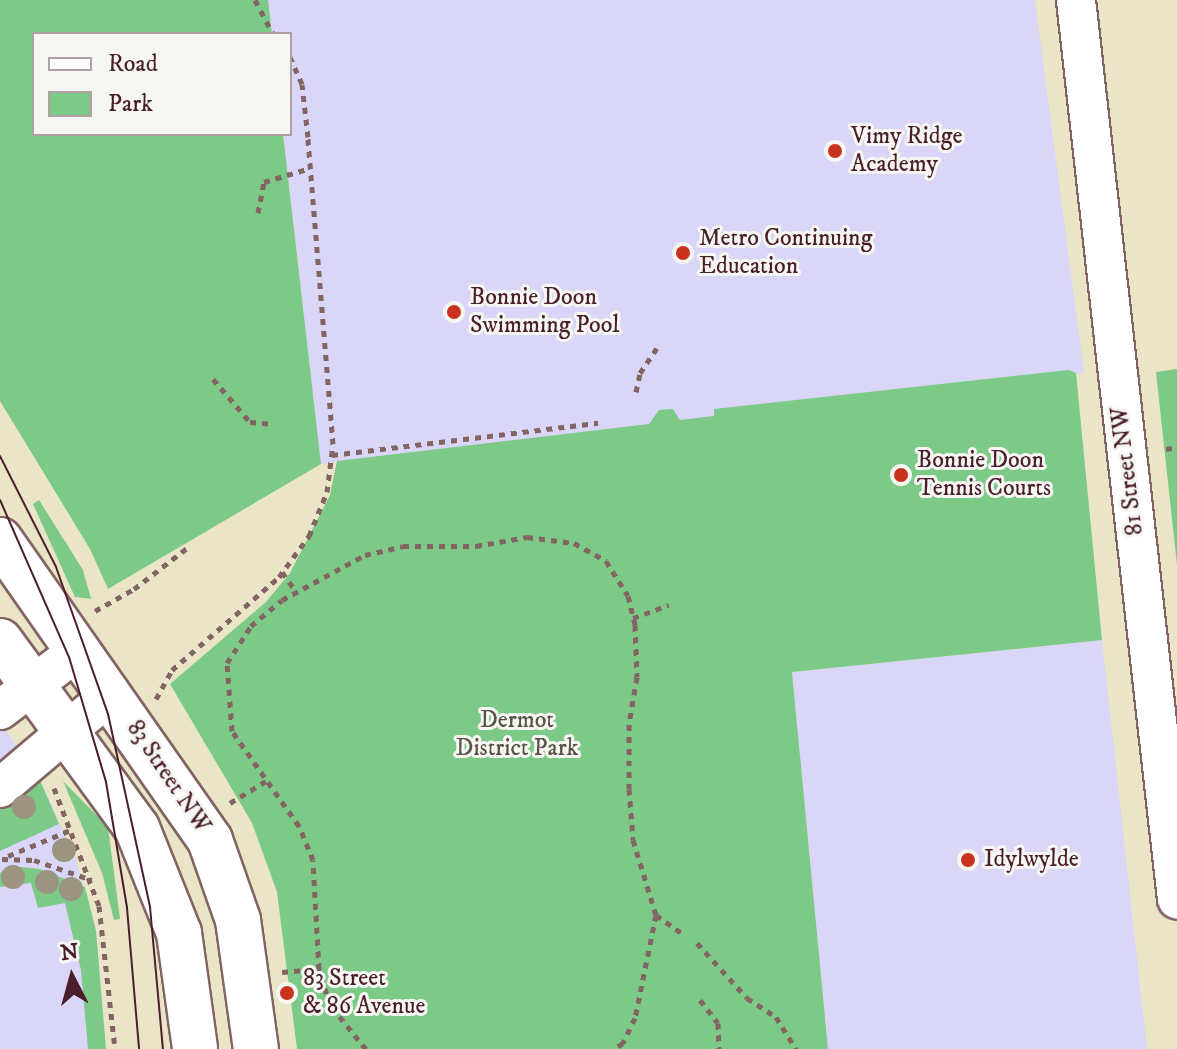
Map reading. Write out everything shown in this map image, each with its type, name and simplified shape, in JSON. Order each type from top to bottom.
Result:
[{"type":"main road","name":"83 Street NW","points":[[0,540],[86,631],[111,694],[191,807],[227,877],[247,964],[256,1049]]},
{"type":"main road","points":[[0,641],[16,697],[66,729],[137,828],[162,884],[179,933],[195,1049]]},
{"type":"street","name":"81 Street NW","points":[[1076,0],[1177,899]]},
{"type":"street","name":"81 Street NW","points":[[1080,43],[1094,0]]},
{"type":"street","points":[[16,697],[86,631]]},
{"type":"street","points":[[0,788],[111,694]]},
{"type":"path","points":[[255,0],[272,32]]},
{"type":"path","points":[[156,700],[172,670],[282,572],[309,536],[327,492],[332,455],[310,168],[302,84],[292,62]]},
{"type":"path","points":[[258,213],[264,182],[310,168]]},
{"type":"path","points":[[636,392],[640,373],[657,348]]},
{"type":"path","points":[[213,379],[250,422],[273,424]]},
{"type":"path","points":[[332,455],[598,423]]},
{"type":"path","points":[[366,1049],[330,1005],[319,969],[313,860],[299,826],[232,731],[227,663],[251,626],[296,591],[342,565],[390,549],[476,546],[527,537],[574,543],[606,561],[628,596],[633,618],[637,677],[629,724],[629,789],[633,840],[656,915],[635,1018],[614,1049]]},
{"type":"path","points":[[86,631],[187,548]]},
{"type":"path","points":[[282,572],[296,591]]},
{"type":"path","points":[[633,618],[669,605]]},
{"type":"path","points":[[49,778],[92,880],[106,948],[115,1049]]},
{"type":"path","points":[[225,806],[266,781]]},
{"type":"path","points":[[1,860],[73,829]]},
{"type":"path","points":[[1,860],[34,860],[92,880]]},
{"type":"path","points":[[656,915],[683,934]]},
{"type":"path","points":[[697,943],[747,998],[776,1017],[796,1049]]},
{"type":"path","points":[[277,972],[319,969]]},
{"type":"path","points":[[700,1000],[718,1023],[719,1049]]},
{"type":"shaded area","name":"Metro Continuing Education","points":[[268,0],[1035,0],[1084,373],[321,464],[283,136],[292,136],[292,32],[272,32]]},
{"type":"shaded area","name":"Idylwylde","points":[[1102,640],[1147,1049],[828,1049],[792,672]]},
{"type":"shaded area","points":[[0,722],[39,778],[75,856],[96,931],[106,1049],[0,1049]]},
{"type":"green space","points":[[0,0],[268,0],[272,32],[32,32],[32,136],[283,136],[321,464],[108,589],[90,549],[0,401]]},
{"type":"green space","points":[[1177,369],[1177,565],[1156,372]]},
{"type":"green space","name":"Dermot District Park","points":[[1069,370],[1076,373],[1102,640],[792,672],[828,1049],[297,1049],[277,892],[252,823],[170,684],[266,602],[290,573],[330,495],[337,461],[649,424],[659,410],[673,409],[680,420],[714,416],[714,409]]},
{"type":"green space","points":[[39,500],[83,570],[91,599],[75,597],[33,504]]},
{"type":"green space","points":[[39,778],[59,824],[0,851],[0,808]]},
{"type":"green space","points":[[63,781],[108,827],[120,919],[114,920],[102,873]]},
{"type":"green space","points":[[11,866],[40,869],[85,887],[96,931],[106,1049],[88,1049],[81,970],[65,903],[38,908],[31,883],[0,887],[0,873]]},
{"type":"tram line","points":[[0,456],[56,567],[108,714],[150,907],[163,1049]]},
{"type":"tram line","points":[[0,500],[69,657],[106,782],[127,908],[139,1049]]},
{"type":"place","name":"Vimy Ridge Academy","points":[[835,151]]},
{"type":"place","name":"Metro Continuing Education","points":[[683,253]]},
{"type":"place","name":"Bonnie Doon Swimming Pool","points":[[454,312]]},
{"type":"place","name":"Bonnie Doon Tennis Courts","points":[[901,475]]},
{"type":"place","name":"Idylwylde","points":[[968,860]]},
{"type":"place","name":"83 Street & 86 Avenue","points":[[287,993]]}]
